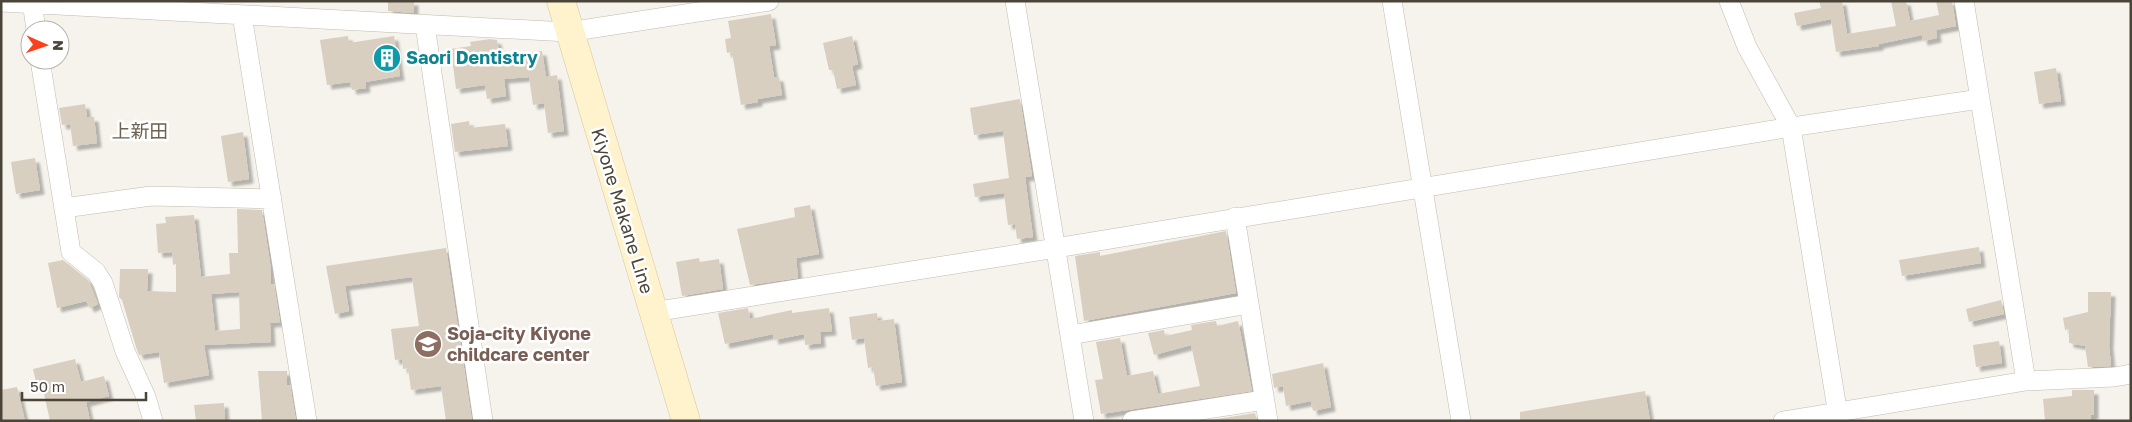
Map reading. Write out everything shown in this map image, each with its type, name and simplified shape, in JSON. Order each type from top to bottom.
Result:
[{"type":"main road","name":"Kiyone Makane Line","points":[[560,1],[686,421]]},
{"type":"street","points":[[1,2],[242,15],[286,9],[425,25],[568,32],[769,1]]},
{"type":"street","points":[[1015,1],[1084,421]]},
{"type":"street","points":[[1392,1],[1461,421]]},
{"type":"street","points":[[1729,1],[1747,48],[1790,127],[1839,416]]},
{"type":"street","points":[[1964,1],[2026,381]]},
{"type":"street","points":[[32,3],[35,20]]},
{"type":"street","points":[[242,15],[307,421]]},
{"type":"street","points":[[425,25],[483,421]]},
{"type":"street","points":[[42,70],[71,252],[96,272],[103,283],[125,351],[146,397],[153,421]]},
{"type":"street","points":[[653,312],[1056,248],[1790,127],[1980,99]]},
{"type":"street","points":[[64,208],[152,196],[272,199]]},
{"type":"street","points":[[1235,217],[1268,421]]},
{"type":"street","points":[[1070,335],[1249,304]]},
{"type":"street","points":[[1783,421],[1839,416],[2026,381],[2114,377],[2131,374]]},
{"type":"street","points":[[1132,421],[1264,400]]},
{"type":"building","points":[[388,1],[414,1],[414,13],[388,11]]},
{"type":"building","points":[[1819,1],[1842,1],[1847,34],[1896,26],[1891,1],[1906,1],[1910,21],[1939,15],[1936,1],[1952,1],[1956,26],[1936,30],[1937,38],[1923,41],[1922,35],[1879,44],[1879,46],[1836,52],[1831,19],[1797,26],[1794,13],[1821,8]]},
{"type":"building","points":[[771,14],[776,45],[769,46],[774,77],[779,77],[782,95],[758,99],[758,102],[741,105],[732,52],[727,53],[725,39],[731,38],[728,21]]},
{"type":"building","points":[[348,36],[349,43],[394,36],[400,76],[365,82],[366,88],[352,90],[350,82],[327,85],[320,40]]},
{"type":"building","points":[[852,36],[858,64],[852,66],[856,85],[837,89],[833,70],[829,70],[823,43]]},
{"type":"building","points":[[490,39],[497,40],[499,52],[504,51],[505,56],[542,51],[546,77],[557,75],[564,131],[548,133],[544,103],[533,105],[529,77],[504,79],[506,96],[487,99],[485,85],[456,89],[451,49],[471,46],[470,42]]},
{"type":"building","points":[[2056,68],[2061,101],[2039,104],[2034,72]]},
{"type":"building","points":[[1020,99],[1032,176],[1025,177],[1033,237],[1017,239],[1015,224],[1008,225],[1004,193],[975,197],[973,184],[1009,178],[1003,131],[974,135],[970,108]]},
{"type":"building","points":[[85,104],[87,117],[94,117],[97,143],[73,146],[70,124],[62,125],[59,108]]},
{"type":"building","points":[[469,121],[470,128],[505,124],[508,146],[455,152],[451,124]]},
{"type":"building","points":[[243,132],[249,179],[228,182],[221,136]]},
{"type":"building","points":[[35,158],[40,190],[16,194],[11,162]]},
{"type":"building","points":[[810,205],[819,254],[796,258],[798,278],[750,285],[737,229],[795,217],[794,208]]},
{"type":"building","points":[[237,209],[262,210],[270,263],[271,284],[274,284],[280,322],[270,323],[271,342],[204,345],[209,375],[164,383],[159,352],[139,355],[122,300],[119,297],[120,269],[148,269],[147,291],[176,292],[176,264],[173,265],[172,252],[158,253],[156,224],[166,223],[165,217],[194,215],[201,277],[230,274],[229,253],[238,253]],"holes":[[[239,292],[240,329],[215,331],[211,294]]]},
{"type":"building","points":[[1226,231],[1236,293],[1084,321],[1075,256],[1100,252],[1100,256]]},
{"type":"building","points":[[1979,247],[1981,263],[1902,276],[1899,260]]},
{"type":"building","name":"Soja-city Kiyone childcare center","points":[[446,248],[472,421],[446,421],[441,386],[411,390],[408,368],[403,369],[402,359],[395,360],[391,329],[419,326],[412,277],[345,286],[349,311],[335,314],[326,266]]},
{"type":"building","points":[[699,258],[700,262],[719,259],[723,289],[682,296],[676,262]]},
{"type":"building","points":[[63,260],[88,280],[98,304],[90,308],[86,301],[57,308],[48,263]]},
{"type":"building","points":[[2088,292],[2111,292],[2109,345],[2111,366],[2088,367],[2085,346],[2069,343],[2069,329],[2065,330],[2063,318],[2088,312]]},
{"type":"building","points":[[2001,300],[2004,314],[1969,322],[1966,309]]},
{"type":"building","points":[[748,308],[750,319],[792,310],[792,313],[829,308],[832,331],[820,332],[821,343],[805,345],[804,334],[774,340],[773,334],[725,344],[718,313]]},
{"type":"building","points":[[877,313],[878,321],[894,319],[902,382],[876,386],[873,367],[868,368],[864,338],[852,340],[849,317]]},
{"type":"building","points":[[1216,321],[1217,326],[1238,321],[1252,391],[1101,414],[1095,380],[1103,379],[1096,342],[1120,338],[1127,376],[1153,371],[1158,394],[1200,386],[1191,345],[1154,355],[1148,333],[1164,330],[1165,336],[1192,330],[1191,325]]},
{"type":"building","points":[[1999,341],[2002,363],[1976,367],[1973,345]]},
{"type":"building","points":[[75,359],[81,382],[104,376],[109,396],[86,402],[90,421],[50,421],[42,385],[37,386],[33,369]]},
{"type":"building","points":[[1323,363],[1331,407],[1313,411],[1311,401],[1286,406],[1283,386],[1274,388],[1272,374]]},
{"type":"building","points":[[258,371],[287,371],[287,385],[290,385],[296,421],[262,421]]},
{"type":"building","points":[[17,387],[25,421],[1,421],[1,390]]},
{"type":"building","points":[[2072,390],[2094,390],[2094,415],[2091,415],[2091,421],[2045,421],[2043,399],[2072,396]]},
{"type":"building","points":[[1645,391],[1650,421],[1520,421],[1520,412]]},
{"type":"building","points":[[224,403],[225,421],[196,421],[194,405]]},
{"type":"building","points":[[1255,413],[1257,421],[1205,421]]},
{"type":"place","name":"Saori Dentistry","points":[[387,58]]},
{"type":"place","name":"Soja-city Kiyone childcare center","points":[[428,344]]},
{"type":"district","name":"上新田","points":[[140,131]]}]
